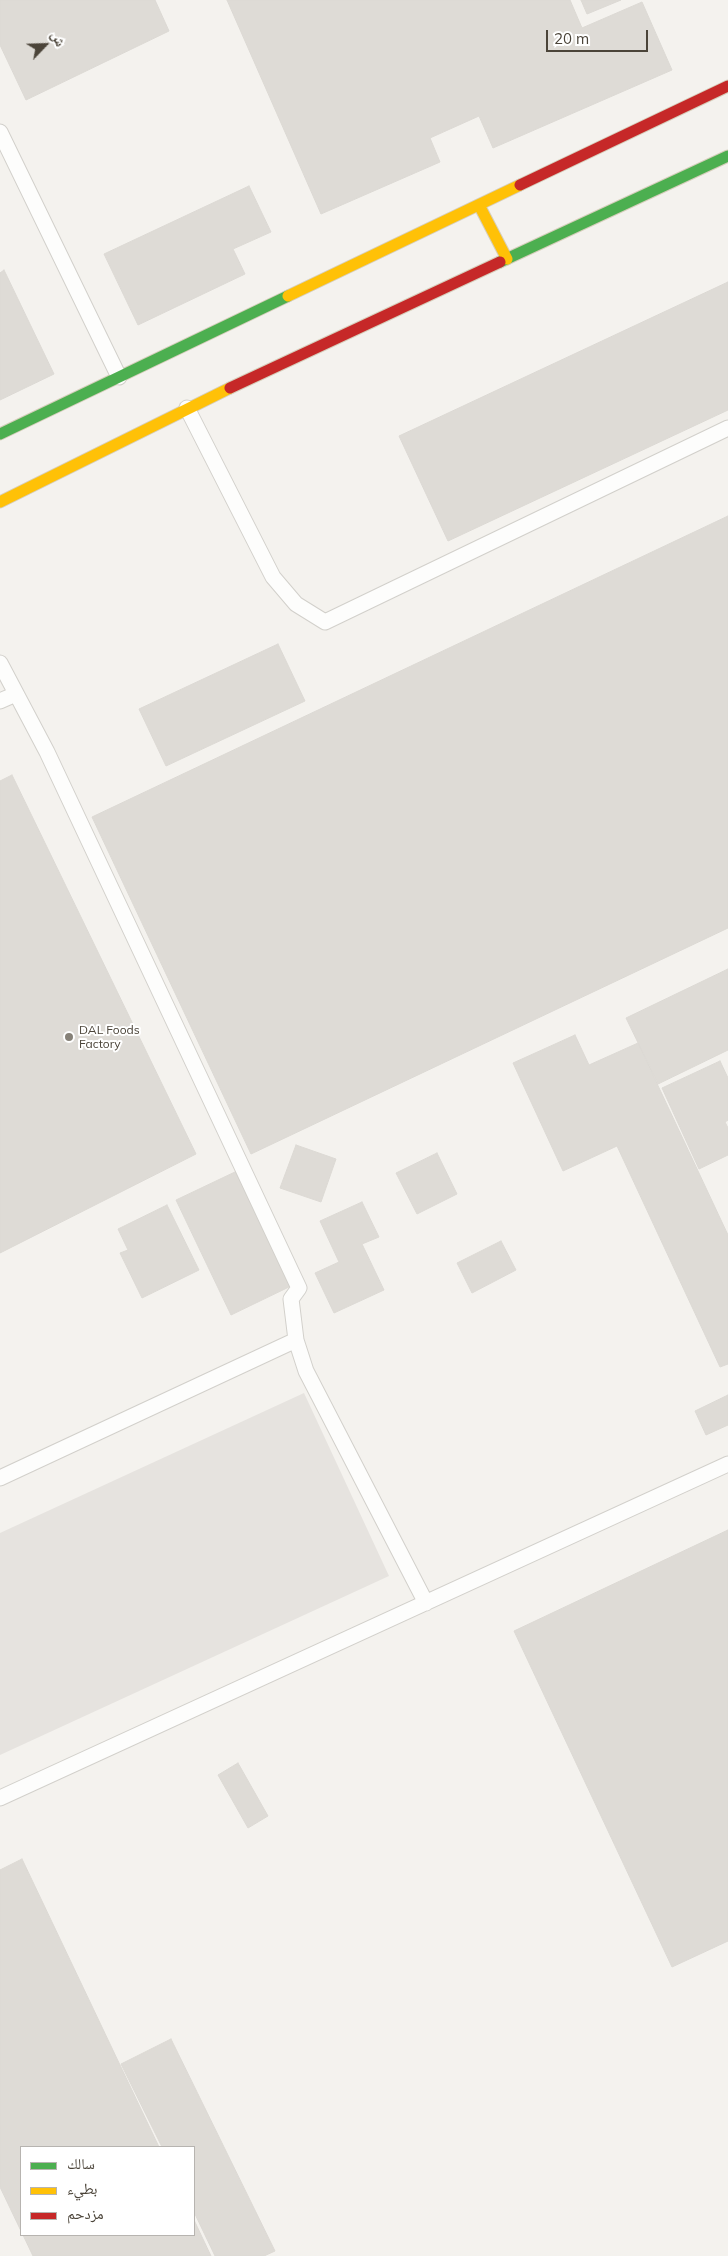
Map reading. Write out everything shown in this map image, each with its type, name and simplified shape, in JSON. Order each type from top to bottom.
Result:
[{"type":"main road","points":[[0,434],[728,86]]},
{"type":"main road","points":[[0,502],[187,408],[728,156]]},
{"type":"main road","points":[[479,205],[507,259]]},
{"type":"lane","points":[[0,132],[119,377]]},
{"type":"lane","points":[[187,408],[272,577],[296,604],[325,622],[728,428]]},
{"type":"lane","points":[[0,663],[47,752],[299,1288],[291,1298],[296,1340],[306,1371],[426,1603]]},
{"type":"lane","points":[[0,701],[16,694]]},
{"type":"lane","points":[[0,1478],[296,1340]]},
{"type":"lane","points":[[0,1798],[728,1464]]},
{"type":"shaded area","points":[[304,1393],[389,1576],[0,1755],[0,1533]]},
{"type":"building","points":[[0,0],[155,0],[169,31],[26,100],[0,45]]},
{"type":"building","points":[[227,0],[570,0],[582,28],[642,2],[672,70],[493,148],[479,116],[430,138],[440,162],[321,214]]},
{"type":"building","points":[[581,0],[621,0],[587,14]]},
{"type":"building","points":[[249,186],[271,232],[233,249],[245,274],[138,325],[104,254]]},
{"type":"building","points":[[4,270],[54,374],[0,400],[0,273]]},
{"type":"building","points":[[728,282],[728,410],[448,541],[399,436]]},
{"type":"building","points":[[728,516],[728,928],[251,1154],[92,817]]},
{"type":"building","points":[[278,644],[305,701],[166,766],[139,709]]},
{"type":"building","name":"DAL Foods Factory","points":[[12,775],[196,1154],[0,1253],[0,781]]},
{"type":"building","points":[[728,969],[728,1050],[658,1084],[626,1018]]},
{"type":"building","points":[[575,1035],[589,1065],[638,1043],[728,1235],[728,1364],[720,1367],[617,1146],[563,1171],[513,1063]]},
{"type":"building","points":[[720,1061],[728,1078],[728,1120],[725,1122],[728,1128],[728,1155],[699,1169],[662,1088]]},
{"type":"building","points":[[296,1145],[336,1159],[321,1202],[280,1188]]},
{"type":"building","points":[[437,1153],[457,1194],[417,1214],[396,1173]]},
{"type":"building","points":[[237,1171],[291,1286],[231,1315],[176,1200]]},
{"type":"building","points":[[362,1202],[379,1237],[362,1244],[384,1290],[334,1313],[315,1273],[339,1262],[320,1221]]},
{"type":"building","points":[[167,1205],[199,1270],[142,1298],[120,1253],[128,1250],[118,1229]]},
{"type":"building","points":[[501,1241],[516,1270],[472,1293],[457,1263]]},
{"type":"building","points":[[728,1395],[728,1425],[706,1435],[695,1411]]},
{"type":"building","points":[[728,1530],[728,1941],[672,1967],[514,1631]]},
{"type":"building","points":[[238,1763],[268,1816],[248,1828],[218,1775]]},
{"type":"building","points":[[22,1859],[159,2146],[20,2146],[20,2229],[0,2187],[0,1870]]},
{"type":"building","points":[[171,2039],[275,2251],[264,2256],[215,2256],[195,2214],[195,2146],[162,2146],[121,2064]]},
{"type":"building","points":[[195,2222],[211,2256],[33,2256],[23,2236],[195,2236]]},
{"type":"traffic: fast","points":[[500,262],[728,156]]},
{"type":"traffic: fast","points":[[0,434],[288,296]]},
{"type":"traffic: slow","points":[[288,296],[520,185]]},
{"type":"traffic: slow","points":[[479,205],[507,259]]},
{"type":"traffic: slow","points":[[0,502],[230,388]]},
{"type":"traffic: jam","points":[[520,185],[728,86]]},
{"type":"traffic: jam","points":[[230,388],[500,262]]},
{"type":"place","name":"DAL Foods Factory","points":[[69,1037]]}]
